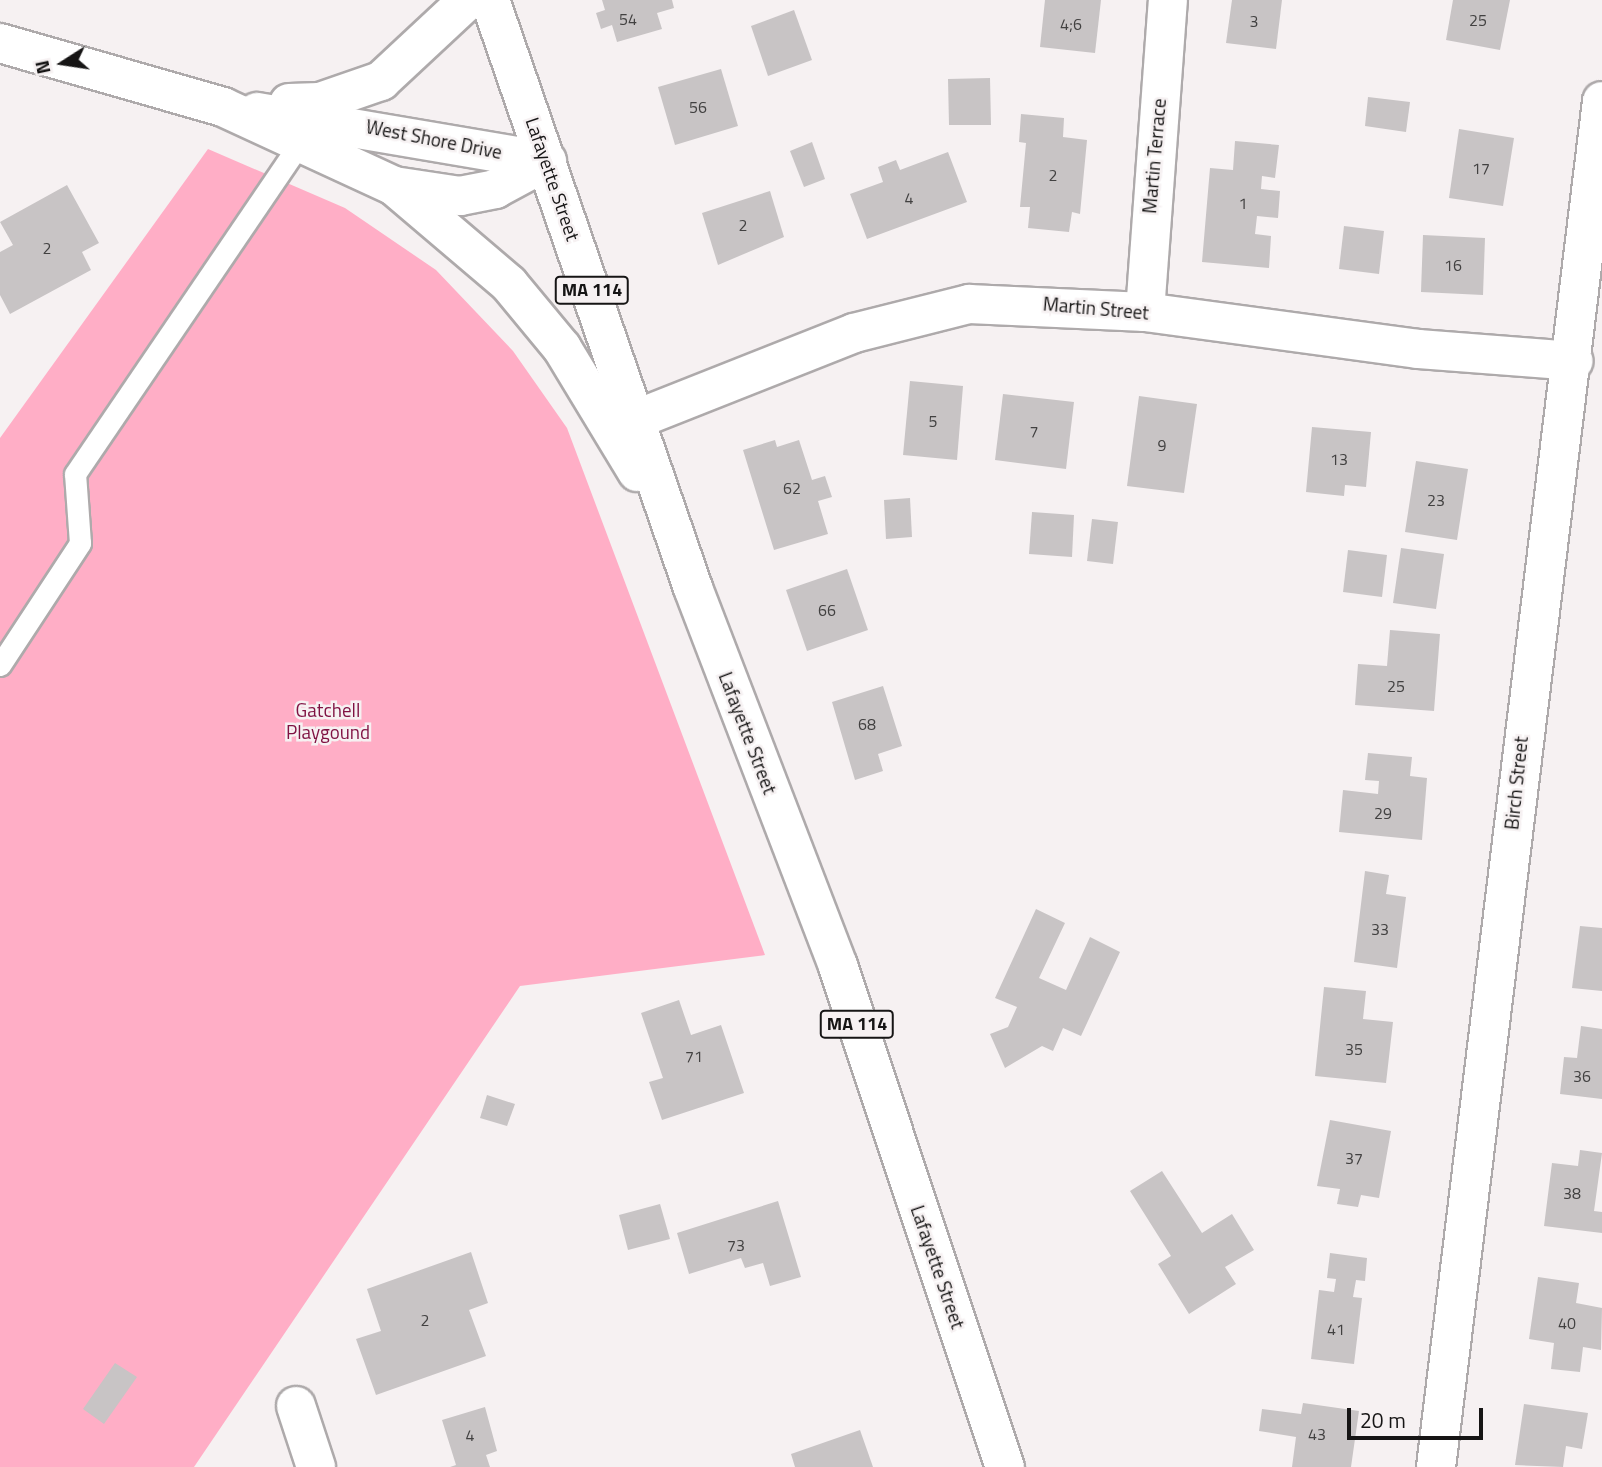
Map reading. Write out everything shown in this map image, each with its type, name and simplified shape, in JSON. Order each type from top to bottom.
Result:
[{"type":"main road","points":[[223,107],[320,102],[381,81],[468,0]]},
{"type":"main road","name":"Lafayette Street","points":[[490,0],[679,547],[838,966],[1005,1467]]},
{"type":"main road","name":"Martin Terrace","points":[[1145,312],[1168,0]]},
{"type":"main road","name":"West Shore Drive","points":[[0,43],[223,107],[386,129],[547,161]]},
{"type":"main road","name":"Birch Street","points":[[1436,1467],[1521,733],[1574,361],[1602,101]]},
{"type":"main road","name":"West Shore Drive","points":[[223,107],[394,186],[460,196],[495,189],[547,161]]},
{"type":"main road","points":[[394,186],[509,284],[562,348],[679,547]]},
{"type":"main road","name":"Martin Street","points":[[636,419],[918,313],[1035,303],[1145,312],[1418,349],[1574,361]]},
{"type":"main road","points":[[296,1406],[316,1467]]},
{"type":"lane","points":[[0,665],[80,543],[75,474],[299,144]]},
{"type":"green space","name":"Gatchell Playgound","points":[[208,149],[345,208],[436,270],[513,351],[567,428],[765,955],[520,986],[194,1467],[0,1467],[0,438]]},
{"type":"building","points":[[602,0],[672,0],[674,8],[657,13],[662,29],[617,42],[612,25],[601,29],[596,13],[605,10]]},
{"type":"building","points":[[1045,0],[1101,0],[1095,53],[1040,47]]},
{"type":"building","points":[[1232,0],[1282,0],[1276,49],[1226,43]]},
{"type":"building","points":[[1453,0],[1510,0],[1500,50],[1446,40]]},
{"type":"building","points":[[794,10],[812,60],[768,76],[751,26]]},
{"type":"building","points":[[721,69],[738,126],[675,145],[658,87]]},
{"type":"building","points":[[990,78],[991,125],[949,125],[948,79]]},
{"type":"building","points":[[1368,97],[1410,102],[1406,132],[1365,126]]},
{"type":"building","points":[[1021,114],[1064,118],[1063,137],[1087,140],[1080,214],[1072,212],[1069,232],[1028,228],[1030,207],[1020,207],[1026,143],[1019,142]]},
{"type":"building","points":[[1459,129],[1514,138],[1503,206],[1449,198]]},
{"type":"building","points":[[1235,141],[1279,145],[1275,178],[1262,176],[1261,189],[1280,191],[1278,218],[1257,216],[1255,234],[1271,236],[1269,268],[1202,262],[1210,168],[1233,170]]},
{"type":"building","points":[[812,142],[825,179],[804,187],[790,151]]},
{"type":"building","points":[[948,152],[967,202],[867,239],[850,194],[883,182],[878,167],[896,160],[900,170]]},
{"type":"building","points":[[67,185],[99,243],[82,252],[91,270],[10,314],[0,295],[0,252],[13,245],[0,222]]},
{"type":"building","points":[[770,191],[784,237],[718,265],[702,213]]},
{"type":"building","points":[[1344,226],[1384,231],[1379,274],[1339,269]]},
{"type":"building","points":[[1423,235],[1485,238],[1483,295],[1421,292]]},
{"type":"building","points":[[910,381],[963,386],[957,460],[903,455]]},
{"type":"building","points":[[1003,394],[1074,402],[1066,469],[995,460]]},
{"type":"building","points":[[1139,396],[1197,404],[1184,493],[1127,486]]},
{"type":"building","points":[[1312,427],[1371,432],[1366,487],[1345,485],[1344,496],[1306,492]]},
{"type":"building","points":[[775,440],[777,447],[799,440],[812,480],[825,476],[832,497],[818,501],[828,534],[774,550],[743,450]]},
{"type":"building","points":[[1416,461],[1468,469],[1457,540],[1405,532]]},
{"type":"building","points":[[910,498],[912,537],[886,539],[884,500]]},
{"type":"building","points":[[1032,512],[1074,515],[1072,557],[1029,554]]},
{"type":"building","points":[[1092,519],[1118,522],[1113,564],[1087,561]]},
{"type":"building","points":[[1401,548],[1444,554],[1436,609],[1393,603]]},
{"type":"building","points":[[1348,550],[1387,555],[1382,597],[1343,592]]},
{"type":"building","points":[[847,569],[868,630],[807,651],[786,590]]},
{"type":"building","points":[[1390,630],[1440,634],[1434,711],[1355,705],[1358,664],[1387,666]]},
{"type":"building","points":[[883,686],[902,746],[878,754],[883,771],[855,780],[832,702]]},
{"type":"building","points":[[1368,753],[1412,757],[1410,776],[1427,778],[1422,840],[1339,832],[1343,790],[1378,794],[1379,781],[1365,780]]},
{"type":"building","points":[[1365,871],[1389,875],[1386,894],[1406,897],[1397,968],[1354,962]]},
{"type":"building","points":[[1036,909],[1065,923],[1039,978],[1066,990],[1090,937],[1120,952],[1081,1036],[1063,1028],[1053,1051],[1042,1046],[1005,1068],[990,1034],[1008,1027],[1017,1007],[995,998]]},
{"type":"building","points":[[1580,926],[1602,928],[1602,991],[1572,988]]},
{"type":"building","points":[[1324,987],[1366,991],[1363,1019],[1393,1022],[1386,1083],[1315,1076]]},
{"type":"building","points":[[679,1000],[691,1035],[721,1025],[744,1093],[662,1120],[649,1082],[663,1078],[641,1013]]},
{"type":"building","points":[[1581,1026],[1602,1029],[1602,1099],[1560,1094],[1564,1057],[1577,1058]]},
{"type":"building","points":[[487,1095],[515,1104],[507,1126],[480,1118]]},
{"type":"building","points":[[1330,1120],[1391,1131],[1379,1198],[1361,1195],[1358,1207],[1337,1204],[1340,1189],[1317,1186]]},
{"type":"building","points":[[1580,1150],[1602,1153],[1594,1211],[1602,1212],[1602,1233],[1544,1226],[1552,1163],[1578,1166]]},
{"type":"building","points":[[1162,1171],[1202,1233],[1232,1214],[1254,1250],[1225,1267],[1236,1284],[1189,1314],[1158,1264],[1171,1256],[1130,1191]]},
{"type":"building","points":[[778,1201],[801,1277],[770,1286],[763,1263],[745,1268],[741,1258],[689,1274],[677,1233]]},
{"type":"building","points":[[660,1204],[670,1239],[628,1250],[619,1215]]},
{"type":"building","points":[[471,1252],[488,1303],[469,1310],[486,1356],[376,1395],[356,1339],[381,1331],[367,1289]]},
{"type":"building","points":[[1330,1253],[1367,1258],[1365,1281],[1356,1280],[1353,1297],[1362,1298],[1354,1364],[1311,1359],[1319,1290],[1334,1292],[1336,1279],[1327,1278]]},
{"type":"building","points":[[1538,1277],[1579,1283],[1576,1303],[1602,1308],[1601,1350],[1583,1347],[1580,1372],[1551,1369],[1554,1343],[1529,1339]]},
{"type":"building","points":[[115,1363],[137,1377],[104,1424],[83,1409]]},
{"type":"building","points":[[1303,1403],[1359,1411],[1351,1467],[1292,1467],[1296,1437],[1259,1431],[1262,1409],[1301,1414]]},
{"type":"building","points":[[1524,1404],[1588,1413],[1582,1449],[1566,1446],[1563,1467],[1515,1465]]},
{"type":"building","points":[[485,1407],[497,1451],[486,1455],[490,1467],[450,1467],[456,1465],[442,1420]]},
{"type":"building","points":[[860,1430],[873,1467],[795,1467],[791,1454]]}]
